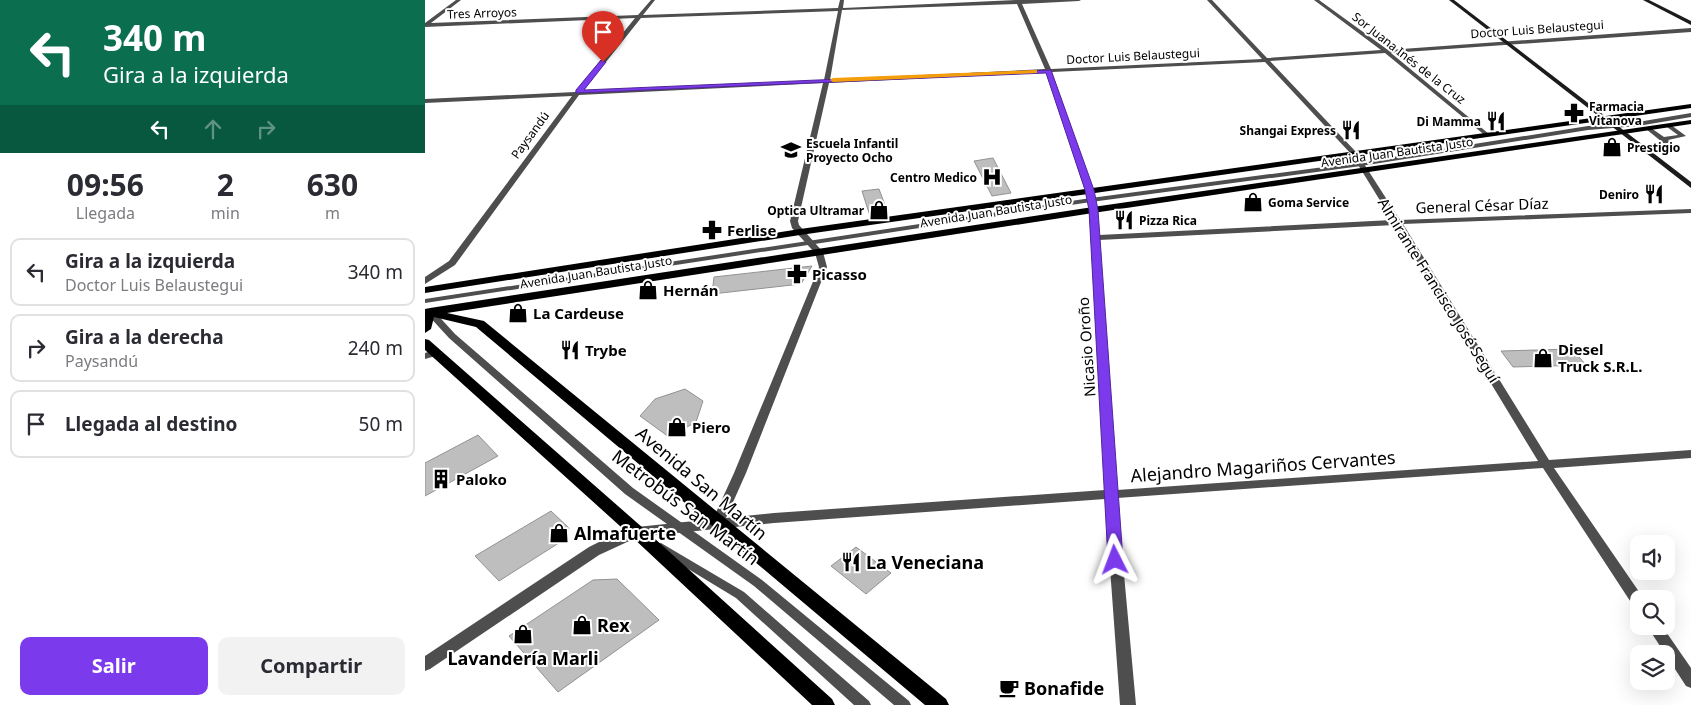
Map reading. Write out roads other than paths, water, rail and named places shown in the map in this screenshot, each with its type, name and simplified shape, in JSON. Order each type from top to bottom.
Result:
[{"type":"main road","name":"Avenida Juan Bautista Justo","points":[[426,309],[819,252],[1091,200],[1355,154],[1691,106]]},
{"type":"main road","name":"Avenida Juan Bautista Justo","points":[[425,290],[800,232],[1091,200],[1363,167],[1623,133],[1691,122]]},
{"type":"main road","points":[[425,329],[426,309]]},
{"type":"main road","name":"Avenida San Martín","points":[[426,309],[481,324],[939,705]]},
{"type":"main road","points":[[428,351],[637,532],[825,705]]},
{"type":"street","points":[[425,26],[459,0]]},
{"type":"street","name":"Paysandú","points":[[425,281],[452,263],[578,92],[653,0]]},
{"type":"street","points":[[718,523],[823,267],[819,252],[795,226],[794,221],[827,81],[841,0]]},
{"type":"street","name":"Tres Arroyos","points":[[425,26],[1079,0]]},
{"type":"street","name":"Almirante Francisco José Seguí","points":[[1209,0],[1268,60],[1355,154],[1399,222],[1546,463],[1630,590]]},
{"type":"street","name":"Sor Juana Inés de la Cruz","points":[[1316,0],[1387,52],[1487,135]]},
{"type":"street","points":[[1451,0],[1691,186]]},
{"type":"street","points":[[1645,0],[1691,23]]},
{"type":"street","name":"Nicasio Oroño","points":[[1018,1],[1049,71],[1091,200],[1111,495],[1128,705]]},
{"type":"street","name":"Doctor Luis Belaustegui","points":[[425,101],[578,92],[1268,60],[1691,30]]},
{"type":"street","name":"General César Díaz","points":[[1095,238],[1399,222],[1691,211]]},
{"type":"street","name":"Alejandro Magariños Cervantes","points":[[425,664],[594,551],[637,532],[718,523],[1691,454]]},
{"type":"street","points":[[1660,635],[1691,682]]},
{"type":"lane","points":[[426,309],[810,242],[1091,200],[1363,167],[1551,133],[1691,115]]},
{"type":"lane","points":[[1663,139],[1683,136],[1669,126]]},
{"type":"lane","points":[[1643,149],[1673,146],[1649,129]]},
{"type":"lane","name":"Metrobús San Martín","points":[[426,309],[452,336],[629,491],[758,582],[904,705]]},
{"type":"lane","points":[[637,532],[740,596],[864,705]]},
{"type":"place","name":"Farmacia Vitanova","points":[[1574,113]]},
{"type":"place","name":"Di Mamma","points":[[1496,121]]},
{"type":"place","name":"Shangai Express","points":[[1351,130]]},
{"type":"place","name":"Prestigio","points":[[1612,147]]},
{"type":"place","name":"Escuela Infantil Proyecto Ocho","points":[[791,150]]},
{"type":"place","name":"Centro Medico","points":[[992,177]]},
{"type":"place","name":"Deniro","points":[[1654,194]]},
{"type":"place","name":"Goma Service","points":[[1253,202]]},
{"type":"place","name":"Optica Ultramar","points":[[879,210]]},
{"type":"place","name":"Pizza Rica","points":[[1124,220]]},
{"type":"place","name":"Ferlise","points":[[712,230]]},
{"type":"place","name":"Picasso","points":[[797,274]]},
{"type":"place","name":"Hernán","points":[[648,290]]},
{"type":"place","name":"La Cardeuse","points":[[518,313]]},
{"type":"place","name":"Trybe","points":[[570,350]]},
{"type":"place","name":"Diesel Truck S.R.L.","points":[[1543,358]]},
{"type":"place","name":"Piero","points":[[677,427]]},
{"type":"place","name":"Paloko","points":[[441,479]]},
{"type":"place","name":"Almafuerte","points":[[559,533]]},
{"type":"place","name":"La Veneciana","points":[[851,562]]},
{"type":"place","name":"Rex","points":[[582,625]]},
{"type":"place","name":"Lavandería Marli","points":[[523,634]]},
{"type":"place","name":"Bonafide","points":[[1009,688]]}]
